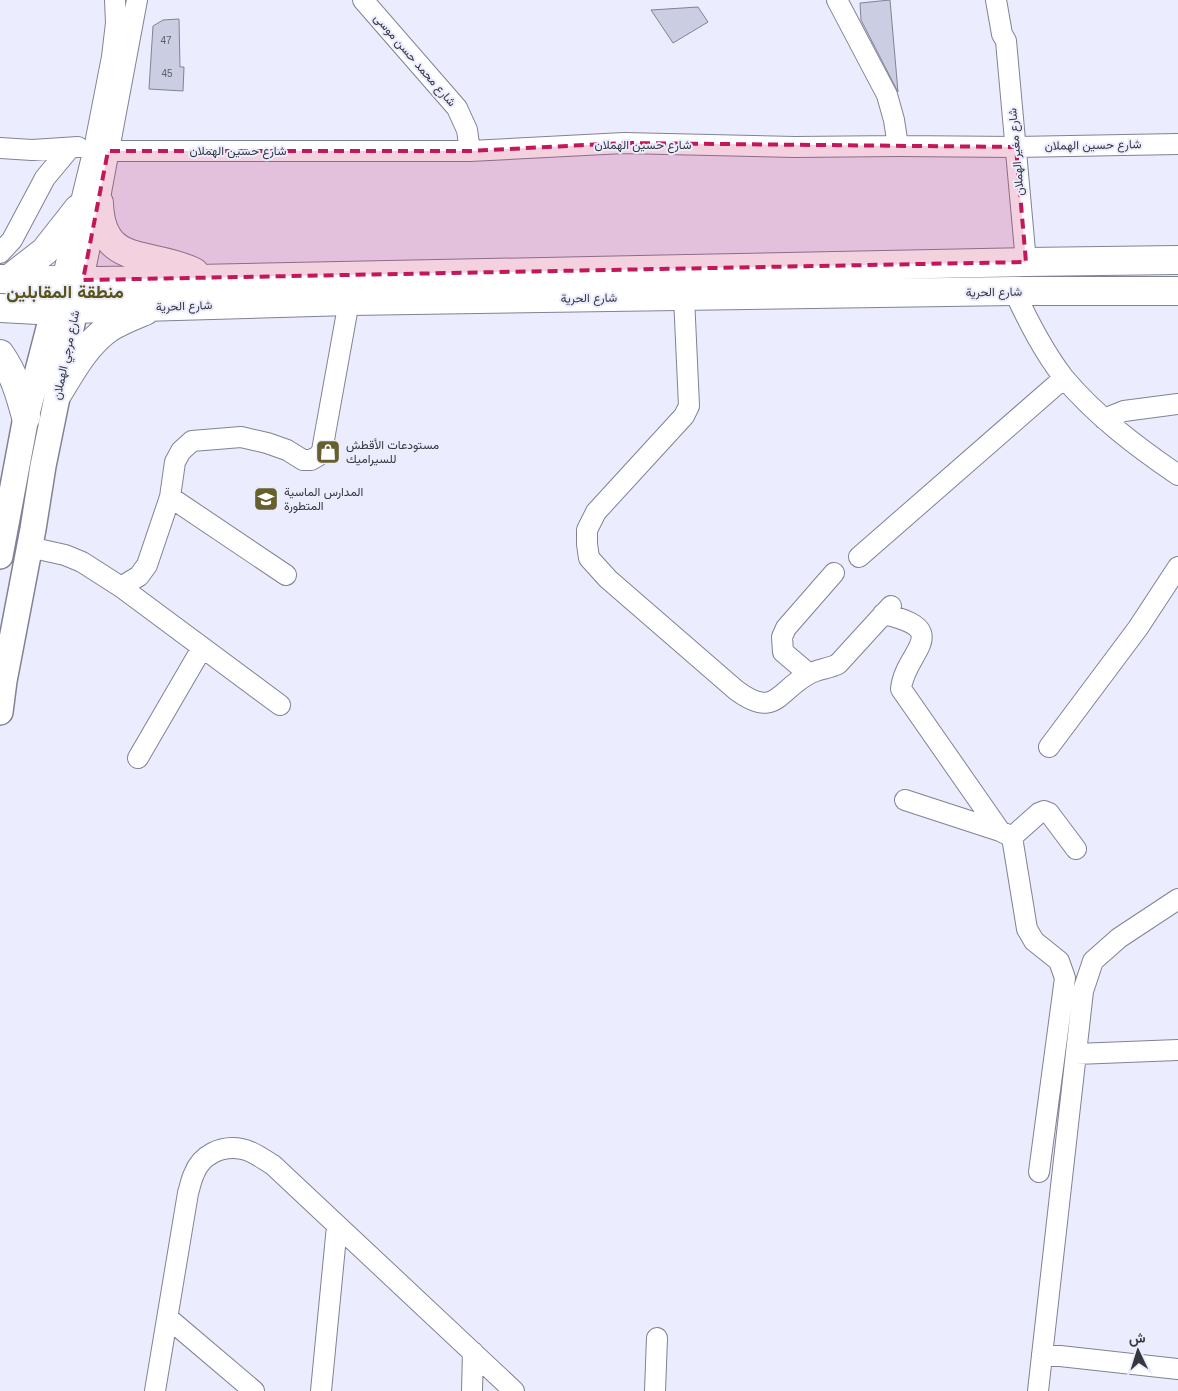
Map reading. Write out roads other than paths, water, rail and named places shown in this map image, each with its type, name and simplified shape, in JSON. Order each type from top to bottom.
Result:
[{"type":"highway","points":[[5,279],[45,251],[88,206],[99,216],[103,227],[116,247],[125,252],[182,266],[206,278]]},
{"type":"highway","points":[[5,279],[206,278],[1178,260]]},
{"type":"highway","name":"شارع الحرية","points":[[0,308],[38,310],[349,301],[1178,291]]},
{"type":"highway","points":[[58,393],[74,365],[91,344],[109,328],[152,307]]},
{"type":"highway","points":[[0,354],[13,375],[20,392],[26,417]]},
{"type":"main road","name":"شارع مرجي الهملان","points":[[0,712],[4,681],[58,393],[65,309]]},
{"type":"main road","name":"شارع مرجي الهملان","points":[[0,556],[26,417],[65,309]]},
{"type":"street","name":"شارع مرجي الهملان","points":[[102,148],[116,23],[115,0]]},
{"type":"street","name":"شارع مرجي الهملان","points":[[65,309],[137,0]]},
{"type":"street","name":"شارع محمد حسن موسى","points":[[363,0],[457,108],[467,130],[470,150]]},
{"type":"street","points":[[837,0],[887,96],[894,120],[898,146]]},
{"type":"street","name":"شارع مغير الهملان","points":[[996,0],[1001,29],[1006,41],[1026,262]]},
{"type":"street","name":"شارع مغير الهملان","points":[[1006,41],[1008,35],[1008,0]]},
{"type":"street","name":"شارع حسين الهملان","points":[[0,148],[32,150],[102,148],[470,150],[624,143],[795,147],[1016,147],[1178,144]]},
{"type":"street","points":[[0,253],[12,240],[44,178],[70,148]]},
{"type":"street","points":[[1014,292],[1034,333],[1064,378],[1104,419],[1178,475]]},
{"type":"street","points":[[684,297],[689,406],[684,416],[596,512],[587,530],[586,544],[589,558],[630,599],[746,697],[760,702],[775,700],[809,674],[838,664],[887,610],[918,628],[922,640],[902,681],[901,689],[1006,834],[1027,929],[1034,941],[1059,961],[1065,978],[1039,1172]]},
{"type":"street","points":[[121,588],[138,576],[147,565],[170,497],[175,462],[181,450],[192,441],[241,437],[274,445],[287,450],[302,460],[311,460],[322,451],[349,301]]},
{"type":"street","points":[[859,558],[1064,378]]},
{"type":"street","points":[[1104,419],[1124,411],[1178,404]]},
{"type":"street","points":[[170,497],[286,575]]},
{"type":"street","points":[[29,547],[65,555],[82,562],[121,588],[280,705]]},
{"type":"street","points":[[1049,747],[1138,628],[1178,567]]},
{"type":"street","points":[[809,674],[783,652],[781,645],[782,637],[786,628],[834,573]]},
{"type":"street","points":[[138,758],[202,648]]},
{"type":"street","points":[[906,800],[1006,834]]},
{"type":"street","points":[[1006,834],[1040,813],[1049,813],[1076,849]]},
{"type":"street","points":[[1038,1391],[1082,991],[1093,961],[1119,938],[1178,899]]},
{"type":"street","points":[[1076,1054],[1178,1050]]},
{"type":"street","points":[[155,1391],[188,1193],[194,1173],[203,1159],[211,1153],[231,1148],[242,1149],[257,1155],[273,1165],[514,1391]]},
{"type":"street","points":[[321,1391],[338,1226]]},
{"type":"street","points":[[168,1318],[254,1391]]},
{"type":"street","points":[[655,1391],[657,1338]]},
{"type":"street","points":[[472,1391],[473,1352]]},
{"type":"street","points":[[1042,1354],[1178,1369]]},
{"type":"place","name":"مستودعات الأقطش للسيراميك","points":[[328,452]]},
{"type":"place","name":"المدارس الماسية المتطورة","points":[[266,499]]},
{"type":"district","name":"منطقة المقابلين","points":[[65,292]]}]
